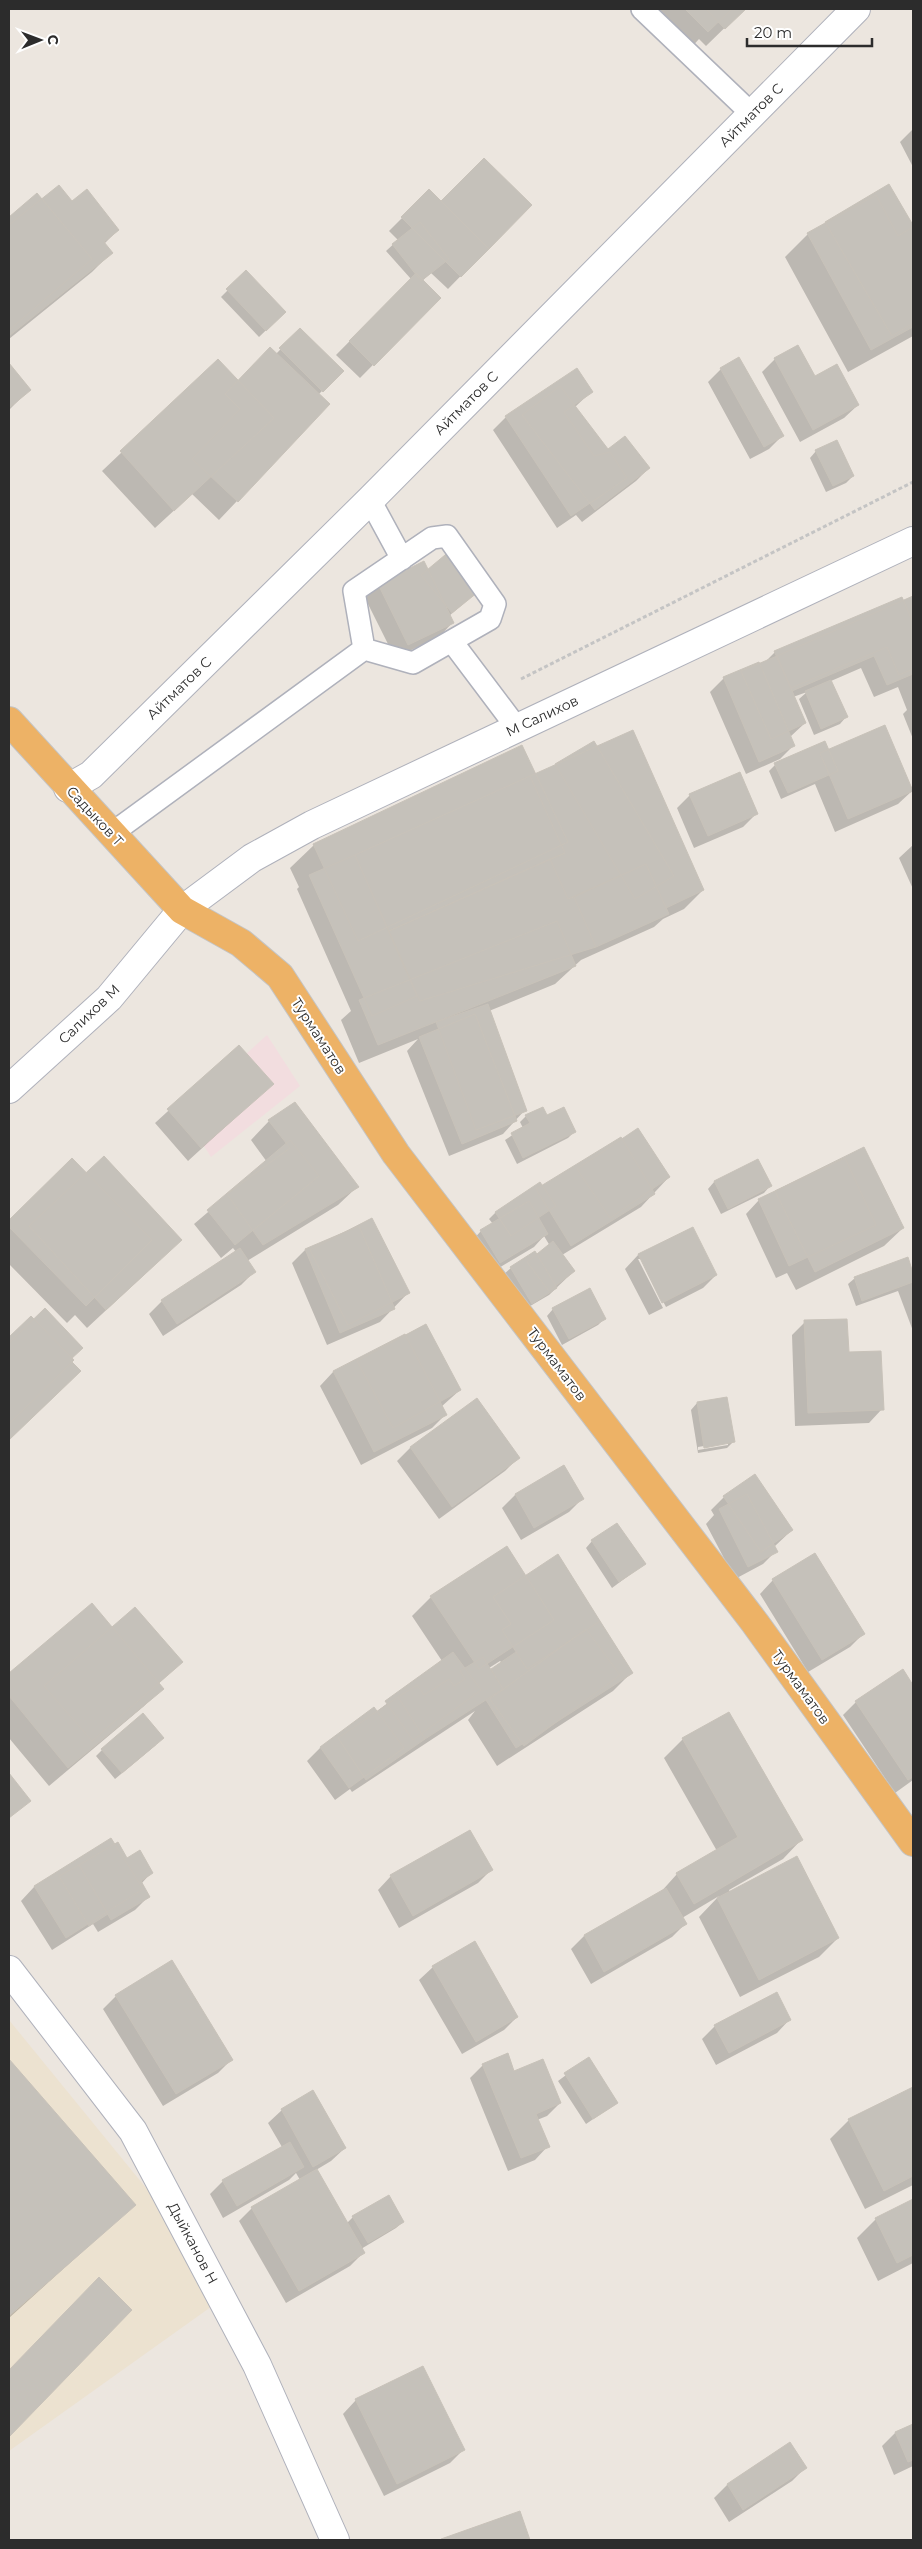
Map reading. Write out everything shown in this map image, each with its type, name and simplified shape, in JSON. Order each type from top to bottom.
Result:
[{"type":"highway","name":"Садыков Т","points":[[9,721],[68,788],[182,910]]},
{"type":"highway","name":"Турмаматов","points":[[182,910],[241,943],[280,976],[396,1154],[755,1623],[913,1842]]},
{"type":"street","name":"Айтматов С","points":[[68,788],[91,775],[370,500],[856,9]]},
{"type":"street","name":"М Салихов","points":[[182,910],[252,858],[312,825],[913,541]]},
{"type":"street","name":"Салихов М","points":[[9,1089],[109,998],[182,910]]},
{"type":"street","name":"Дыйканов Н","points":[[9,1970],[133,2131],[258,2365],[335,2540]]},
{"type":"lane","points":[[642,9],[752,114]]},
{"type":"lane","points":[[370,500],[402,558]]},
{"type":"lane","points":[[447,536],[495,604],[490,620],[413,663],[364,649],[354,591],[432,538],[447,536]]},
{"type":"lane","points":[[453,642],[517,728]]},
{"type":"lane","points":[[111,834],[364,649]]},
{"type":"path","points":[[491,694],[913,482]]},
{"type":"shaded area","points":[[267,1035],[300,1086],[211,1157],[182,1112]]},
{"type":"shaded area","points":[[9,2020],[155,2199],[215,2304],[9,2451]]},
{"type":"building","points":[[685,9],[732,9],[708,32]]},
{"type":"building","points":[[706,9],[746,9],[725,29]]},
{"type":"building","points":[[484,158],[532,205],[489,249],[441,201]]},
{"type":"building","points":[[889,184],[913,225],[913,323],[892,336],[825,222]]},
{"type":"building","points":[[59,185],[72,201],[87,189],[119,230],[104,242],[113,253],[9,336],[9,225]]},
{"type":"building","points":[[429,189],[489,249],[461,277],[401,217]]},
{"type":"building","points":[[37,193],[92,259],[9,330],[9,217]]},
{"type":"building","points":[[876,195],[898,236],[913,227],[913,327],[871,350],[807,233]]},
{"type":"building","points":[[420,222],[449,259],[421,281],[392,244]]},
{"type":"building","points":[[246,270],[286,312],[266,331],[226,289]]},
{"type":"building","points":[[416,273],[441,298],[374,366],[349,341]]},
{"type":"building","points":[[300,328],[344,371],[323,392],[279,348]]},
{"type":"building","points":[[798,345],[815,376],[837,364],[859,405],[813,430],[774,358]]},
{"type":"building","points":[[270,347],[330,404],[238,502],[192,459],[240,409],[225,394]]},
{"type":"building","points":[[739,357],[784,436],[764,447],[720,368]]},
{"type":"building","points":[[218,359],[274,418],[174,511],[120,451]]},
{"type":"building","points":[[9,363],[31,390],[9,408]]},
{"type":"building","points":[[577,368],[593,392],[564,412],[594,456],[610,452],[627,478],[571,516],[505,416]]},
{"type":"building","points":[[560,386],[608,449],[625,436],[650,468],[595,510],[522,415]]},
{"type":"building","points":[[837,440],[854,476],[833,486],[815,450]]},
{"type":"building","points":[[457,545],[488,584],[452,613],[421,575]]},
{"type":"building","points":[[424,561],[454,623],[408,645],[378,584]]},
{"type":"building","points":[[913,596],[913,669],[899,675],[887,647],[791,688],[777,656]]},
{"type":"building","points":[[902,597],[913,623],[913,674],[887,685],[874,656],[792,691],[774,651]]},
{"type":"building","points":[[777,656],[806,723],[771,739],[741,671]]},
{"type":"building","points":[[759,662],[795,746],[759,762],[723,677]]},
{"type":"building","points":[[831,680],[848,717],[821,729],[805,691]]},
{"type":"building","points":[[885,725],[913,791],[848,819],[820,753]]},
{"type":"building","points":[[633,730],[704,890],[666,908],[646,864],[568,899],[550,859],[565,853],[530,776]]},
{"type":"building","points":[[594,741],[674,876],[635,899],[555,764]]},
{"type":"building","points":[[825,741],[838,771],[788,793],[774,763]]},
{"type":"building","points":[[522,745],[568,842],[358,941],[313,844]]},
{"type":"building","points":[[740,772],[758,814],[708,836],[689,794]]},
{"type":"building","points":[[530,776],[565,853],[389,931],[355,855]]},
{"type":"building","points":[[355,855],[417,996],[372,1016],[309,875]]},
{"type":"building","points":[[550,859],[568,899],[574,897],[596,947],[420,1001],[389,931]]},
{"type":"building","points":[[646,864],[669,914],[596,947],[574,897]]},
{"type":"building","points":[[557,921],[576,966],[378,1045],[359,1000]]},
{"type":"building","points":[[488,1004],[527,1111],[476,1130],[436,1022]]},
{"type":"building","points":[[475,1014],[517,1121],[462,1144],[419,1037]]},
{"type":"building","points":[[239,1045],[274,1084],[201,1148],[167,1109]]},
{"type":"building","points":[[295,1102],[359,1187],[263,1245],[227,1194],[290,1148],[268,1120]]},
{"type":"building","points":[[543,1107],[547,1115],[564,1107],[576,1132],[523,1158],[511,1133],[530,1123],[525,1115]]},
{"type":"building","points":[[638,1128],[670,1177],[610,1218],[577,1169]]},
{"type":"building","points":[[621,1137],[655,1194],[571,1246],[536,1189]]},
{"type":"building","points":[[290,1140],[319,1176],[235,1245],[207,1210]]},
{"type":"building","points":[[864,1147],[904,1228],[815,1272],[775,1191]]},
{"type":"building","points":[[104,1156],[182,1240],[106,1310],[29,1226]]},
{"type":"building","points":[[72,1158],[152,1240],[86,1306],[9,1227],[9,1220]]},
{"type":"building","points":[[845,1158],[876,1225],[789,1266],[758,1199]]},
{"type":"building","points":[[758,1159],[772,1186],[728,1209],[714,1181]]},
{"type":"building","points":[[540,1182],[556,1206],[511,1236],[495,1212]]},
{"type":"building","points":[[529,1201],[548,1234],[500,1263],[480,1230]]},
{"type":"building","points":[[372,1218],[410,1293],[348,1325],[310,1250]]},
{"type":"building","points":[[359,1226],[395,1309],[340,1333],[305,1249]]},
{"type":"building","points":[[693,1227],[717,1275],[662,1303],[638,1254]]},
{"type":"building","points":[[553,1241],[575,1271],[549,1291],[527,1262]]},
{"type":"building","points":[[240,1248],[256,1272],[177,1324],[161,1300]]},
{"type":"building","points":[[535,1251],[557,1288],[532,1304],[510,1267]]},
{"type":"building","points":[[908,1257],[913,1273],[913,1282],[862,1301],[854,1277]]},
{"type":"building","points":[[590,1288],[606,1319],[569,1339],[552,1308]]},
{"type":"building","points":[[45,1308],[83,1348],[70,1360],[81,1371],[9,1440],[9,1343]]},
{"type":"building","points":[[31,1316],[74,1360],[9,1424],[9,1337]]},
{"type":"building","points":[[847,1319],[849,1352],[881,1351],[884,1410],[808,1413],[804,1320]]},
{"type":"building","points":[[426,1324],[461,1390],[393,1428],[357,1361]]},
{"type":"building","points":[[405,1334],[447,1415],[374,1452],[333,1371]]},
{"type":"building","points":[[727,1397],[735,1442],[704,1448],[697,1402]]},
{"type":"building","points":[[477,1398],[520,1458],[452,1507],[410,1447]]},
{"type":"building","points":[[564,1465],[584,1499],[534,1528],[515,1494]]},
{"type":"building","points":[[755,1474],[793,1530],[761,1552],[723,1496]]},
{"type":"building","points":[[747,1494],[778,1552],[748,1567],[719,1509]]},
{"type":"building","points":[[617,1523],[646,1564],[619,1582],[591,1540]]},
{"type":"building","points":[[507,1546],[554,1620],[479,1669],[430,1596]]},
{"type":"building","points":[[815,1553],[865,1634],[822,1660],[772,1579]]},
{"type":"building","points":[[558,1554],[600,1621],[527,1669],[502,1630],[511,1624],[493,1597]]},
{"type":"building","points":[[92,1603],[164,1689],[68,1768],[9,1696],[9,1673]]},
{"type":"building","points":[[135,1607],[183,1662],[92,1741],[44,1686]]},
{"type":"building","points":[[600,1621],[633,1673],[516,1748],[486,1700],[503,1689],[491,1669],[516,1652],[527,1669]]},
{"type":"building","points":[[586,1629],[620,1675],[524,1746],[490,1699]]},
{"type":"building","points":[[453,1652],[481,1690],[413,1740],[385,1701]]},
{"type":"building","points":[[483,1657],[503,1689],[425,1739],[398,1697],[417,1685],[424,1695],[449,1679],[454,1686],[465,1679],[460,1671]]},
{"type":"building","points":[[903,1669],[913,1685],[913,1777],[908,1780],[855,1701]]},
{"type":"building","points":[[398,1697],[425,1739],[366,1780],[338,1738]]},
{"type":"building","points":[[374,1707],[404,1748],[349,1788],[320,1747]]},
{"type":"building","points":[[729,1712],[803,1840],[694,1904],[676,1873],[738,1837],[682,1738]]},
{"type":"building","points":[[143,1713],[164,1738],[122,1773],[101,1749]]},
{"type":"building","points":[[9,1773],[31,1801],[9,1818]]},
{"type":"building","points":[[470,1830],[493,1870],[413,1916],[390,1875]]},
{"type":"building","points":[[111,1838],[143,1889],[66,1938],[34,1886]]},
{"type":"building","points":[[118,1842],[127,1858],[140,1850],[153,1873],[141,1881],[150,1897],[111,1920],[79,1865]]},
{"type":"building","points":[[797,1856],[839,1938],[759,1980],[717,1898]]},
{"type":"building","points":[[79,1865],[108,1914],[89,1926],[59,1876]]},
{"type":"building","points":[[666,1888],[687,1924],[604,1972],[584,1935]]},
{"type":"building","points":[[475,1941],[518,2017],[476,2042],[432,1966]]},
{"type":"building","points":[[172,1960],[233,2060],[176,2094],[115,1995]]},
{"type":"building","points":[[777,1992],[791,2020],[729,2053],[714,2025]]},
{"type":"building","points":[[508,2053],[514,2071],[543,2059],[561,2103],[536,2114],[550,2147],[521,2158],[482,2064]]},
{"type":"building","points":[[589,2057],[618,2103],[593,2119],[564,2073]]},
{"type":"building","points":[[9,2059],[136,2205],[9,2316]]},
{"type":"building","points":[[913,2087],[913,2176],[884,2191],[848,2119]]},
{"type":"building","points":[[313,2090],[346,2148],[313,2167],[281,2109]]},
{"type":"building","points":[[290,2142],[304,2167],[237,2206],[222,2180]]},
{"type":"building","points":[[317,2169],[365,2253],[299,2291],[251,2207]]},
{"type":"building","points":[[389,2195],[404,2222],[368,2243],[352,2216]]},
{"type":"building","points":[[913,2199],[913,2255],[897,2263],[875,2218]]},
{"type":"building","points":[[99,2277],[132,2310],[9,2437],[9,2370]]},
{"type":"building","points":[[423,2366],[465,2450],[397,2484],[355,2399]]},
{"type":"building","points":[[913,2424],[913,2460],[908,2462],[895,2432]]},
{"type":"building","points":[[790,2442],[807,2468],[743,2510],[727,2484]]},
{"type":"building","points":[[520,2511],[530,2540],[441,2540],[441,2539]]}]
